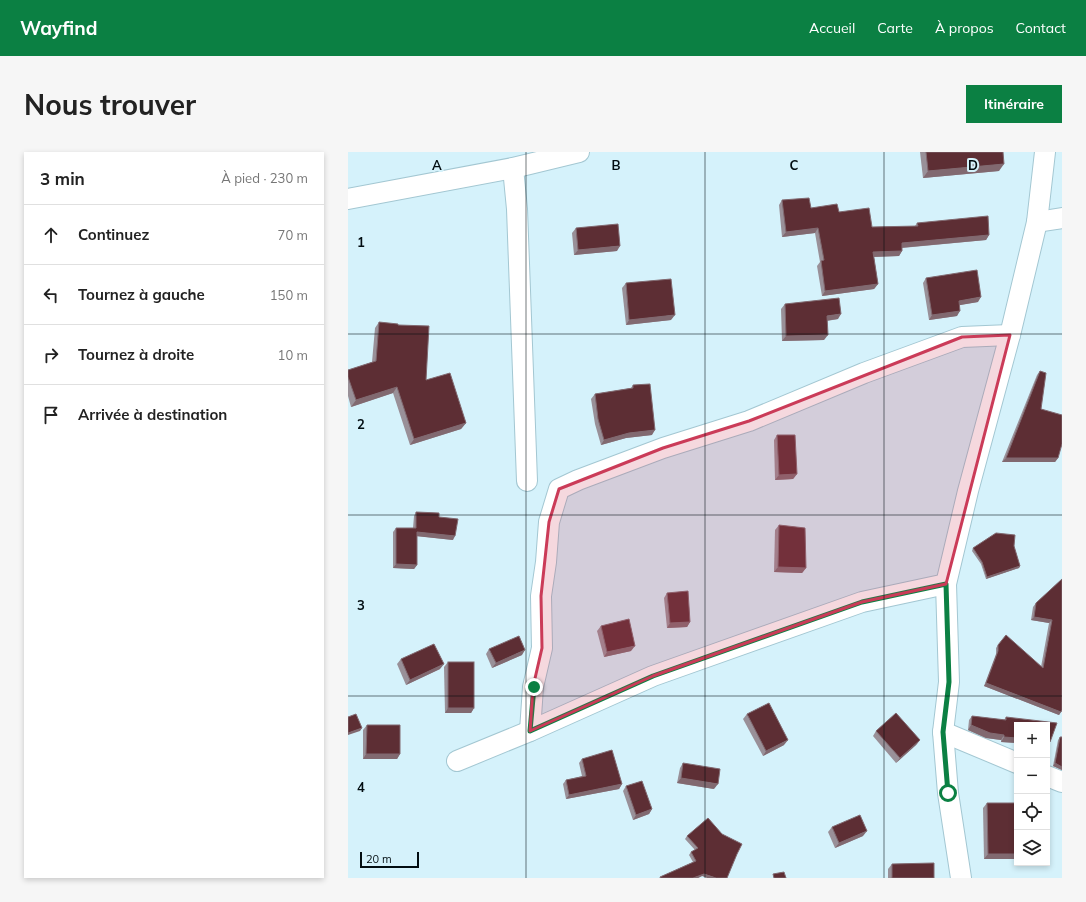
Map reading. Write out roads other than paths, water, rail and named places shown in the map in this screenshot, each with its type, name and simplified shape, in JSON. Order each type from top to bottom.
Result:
[{"type":"street","points":[[348,199],[513,168],[579,152]]},
{"type":"street","points":[[961,878],[948,793],[943,732],[949,682],[946,584],[968,491],[1010,335],[1037,222],[1045,152]]},
{"type":"street","points":[[513,168],[517,209],[527,481]]},
{"type":"street","points":[[1037,222],[1062,218]]},
{"type":"street","points":[[530,731],[534,687],[542,648],[541,596],[546,562],[549,522],[559,489],[578,480],[663,448],[749,421],[864,373],[962,337],[1010,335]]},
{"type":"street","points":[[457,761],[530,731],[653,676],[862,602],[946,584]]},
{"type":"street","points":[[943,732],[1014,762]]},
{"type":"street","points":[[1050,777],[1062,782]]}]
